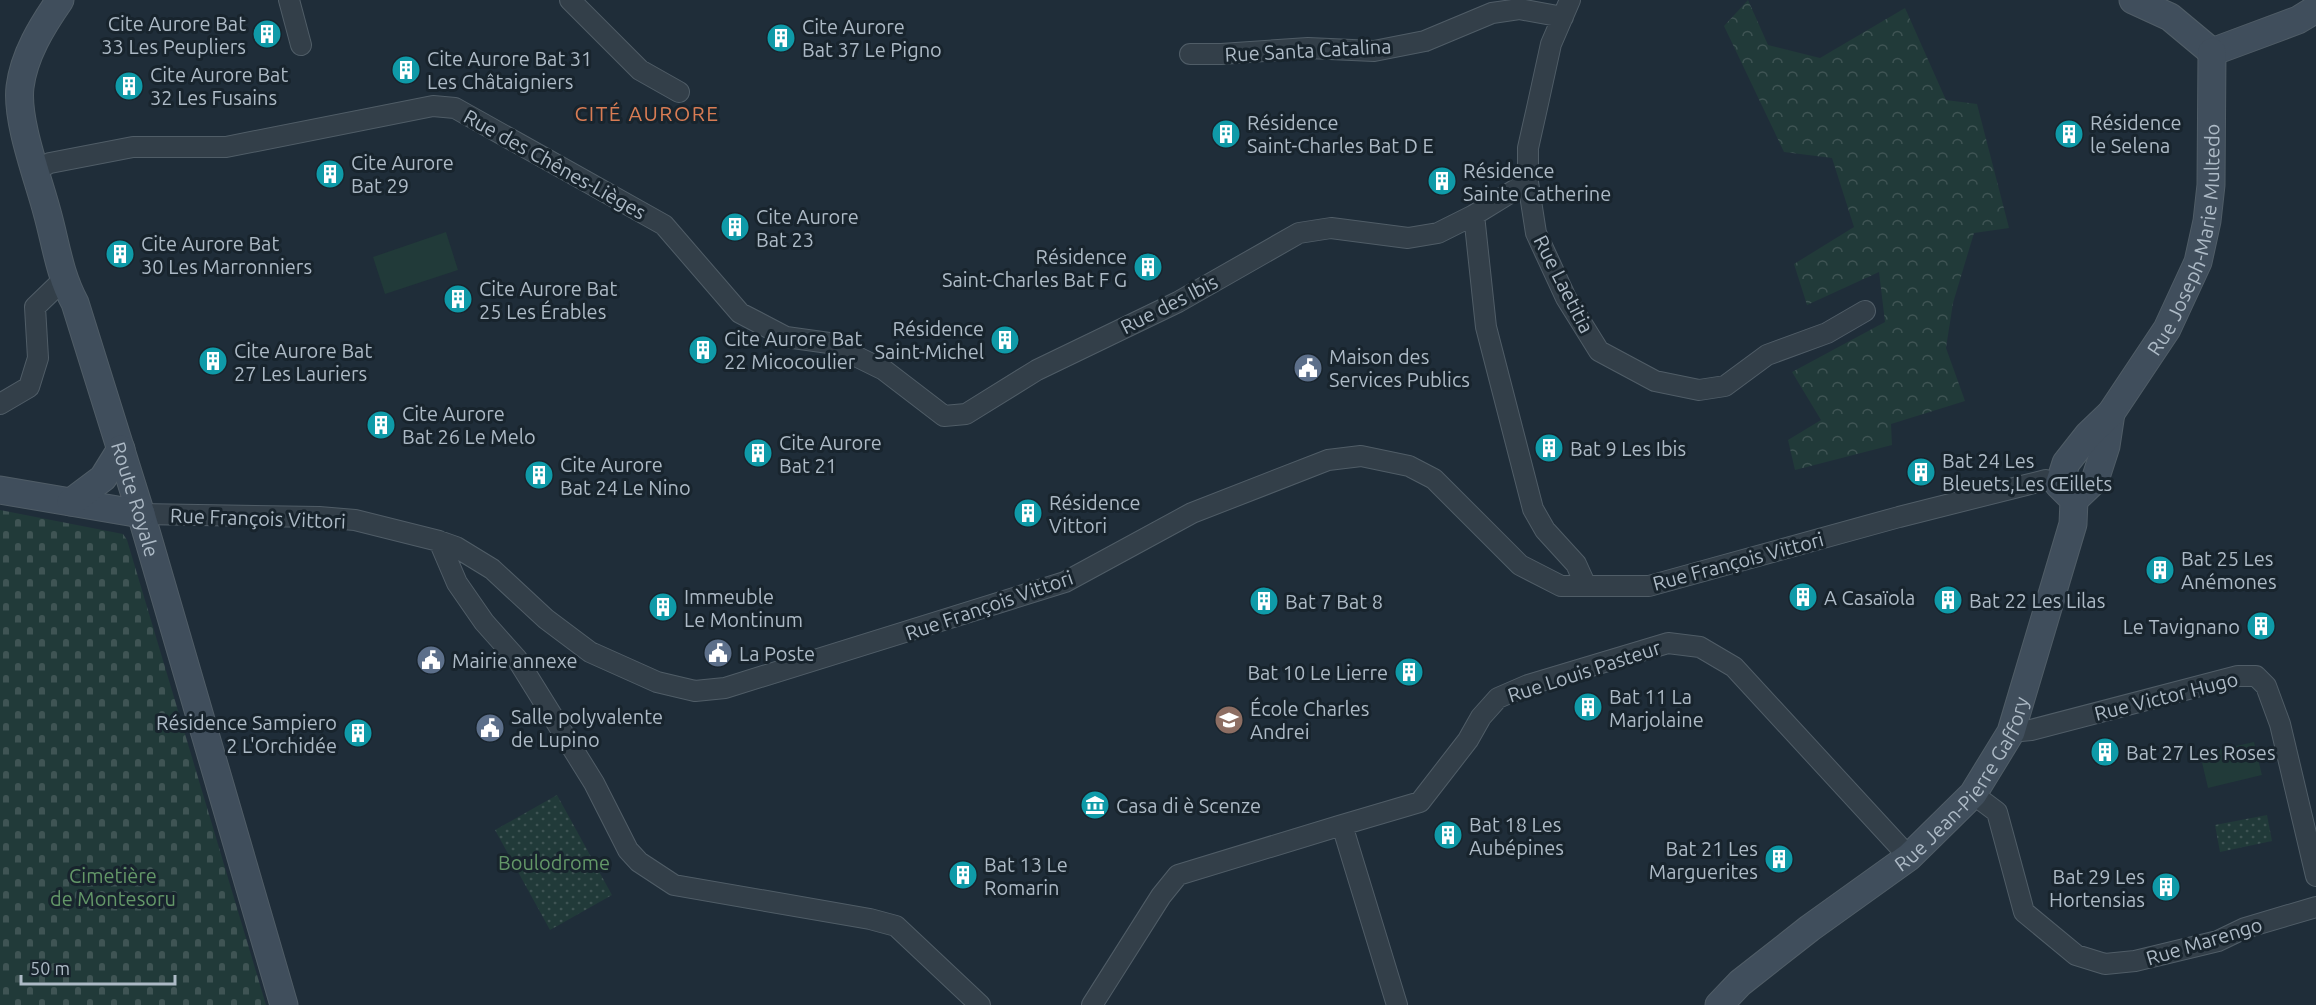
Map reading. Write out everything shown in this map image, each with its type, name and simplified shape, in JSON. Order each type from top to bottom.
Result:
[{"type":"main road","name":"Route Royale","points":[[60,0],[41,28],[20,88],[24,124],[63,280],[75,303],[141,514],[284,1005]]},
{"type":"main road","points":[[2133,0],[2170,17],[2212,52],[2298,20],[2316,9]]},
{"type":"main road","name":"Rue Joseph-Marie Multedo","points":[[2067,493],[2067,463],[2088,435],[2111,413],[2167,329],[2198,262],[2207,221],[2211,185],[2212,52]]},
{"type":"main road","points":[[71,502],[103,478],[121,449]]},
{"type":"main road","points":[[0,490],[141,514]]},
{"type":"main road","name":"Rue Jean-Pierre Gaffory","points":[[1719,1005],[1740,983],[1810,928],[1909,857],[1973,794],[2011,732],[2073,524],[2067,493]]},
{"type":"street","points":[[289,0],[301,45]]},
{"type":"street","points":[[570,0],[640,70],[679,92]]},
{"type":"street","name":"Rue Santa Catalina","points":[[1190,54],[1308,48],[1374,51],[1425,40],[1492,13],[1519,9],[1566,9]]},
{"type":"street","name":"Rue Laetitia","points":[[1566,9],[1551,44],[1528,148],[1528,182],[1536,233],[1566,298],[1599,351],[1655,381],[1699,390],[1725,387],[1767,356],[1827,333],[1865,311]]},
{"type":"street","name":"Rue des Chênes-Lièges","points":[[35,170],[50,164],[133,147],[226,147],[433,106],[454,108],[664,225],[740,313],[786,337],[829,343],[884,370]]},
{"type":"street","name":"Rue des Ibis","points":[[884,370],[944,416],[966,414],[1037,370],[1178,302],[1299,233],[1330,228],[1408,238],[1438,233],[1474,215],[1528,182]]},
{"type":"street","points":[[1474,215],[1486,327],[1503,403],[1533,509],[1545,530],[1576,564],[1586,586]]},
{"type":"street","points":[[0,404],[29,387],[38,358],[35,307],[63,280]]},
{"type":"street","name":"Rue François Vittori","points":[[141,514],[355,520],[439,541],[456,547],[492,569],[546,619],[590,652],[657,681],[695,691],[725,688],[1065,582],[1192,513],[1328,460],[1350,457],[1385,459],[1409,465],[1434,479],[1520,565],[1561,586],[1649,586],[1899,517],[2046,480],[2067,493]]},
{"type":"street","points":[[439,541],[457,583],[484,622],[516,659],[594,783],[628,850],[639,862],[674,885],[870,919],[897,926],[980,1005]]},
{"type":"street","name":"Rue Louis Pasteur","points":[[1092,1005],[1161,896],[1178,875],[1420,802],[1468,740],[1480,717],[1498,698],[1528,685],[1668,643],[1700,647],[1734,667],[1909,857]]},
{"type":"street","name":"Rue Victor Hugo","points":[[2011,732],[2031,730],[2238,676],[2256,676],[2266,686],[2280,724],[2316,876]]},
{"type":"street","name":"Rue Marengo","points":[[1973,794],[1997,812],[2024,912],[2076,955],[2105,964],[2135,962],[2218,941],[2245,928],[2316,907]]},
{"type":"street","points":[[1342,825],[1397,1005]]},
{"type":"green space","points":[[1748,0],[1768,45],[1820,58],[1905,8],[1946,100],[1977,104],[2009,228],[1974,233],[1953,303],[1946,348],[1965,401],[1891,424],[1892,445],[1795,470],[1788,440],[1821,420],[1792,372],[1885,322],[1879,272],[1807,305],[1794,264],[1854,227],[1832,158],[1784,152],[1724,26]]},
{"type":"green space","points":[[446,232],[458,270],[385,294],[373,257]]},
{"type":"green space","name":"Cimetière de Montesoru","points":[[0,510],[123,534],[127,540],[266,1005],[0,1005]]},
{"type":"green space","points":[[2254,742],[2262,775],[2208,788],[2200,754]]},
{"type":"green space","name":"Boulodrome","points":[[557,795],[612,895],[550,930],[495,830]]},
{"type":"green space","points":[[2267,815],[2272,841],[2220,852],[2215,825]]},
{"type":"place","name":"Cite Aurore Bat 33 Les Peupliers","points":[[267,34]]},
{"type":"place","name":"Cite Aurore Bat 37 Le Pigno","points":[[781,38]]},
{"type":"place","name":"Cite Aurore Bat 31 Les Châtaigniers","points":[[406,70]]},
{"type":"place","name":"Cite Aurore Bat 32 Les Fusains","points":[[129,86]]},
{"type":"place","name":"Résidence Saint-Charles Bat D E","points":[[1226,134]]},
{"type":"place","name":"Résidence le Selena","points":[[2069,134]]},
{"type":"place","name":"Cite Aurore Bat 29","points":[[330,174]]},
{"type":"place","name":"Résidence Sainte Catherine","points":[[1442,181]]},
{"type":"place","name":"Cite Aurore Bat 23","points":[[735,227]]},
{"type":"place","name":"Cite Aurore Bat 30 Les Marronniers","points":[[120,254]]},
{"type":"place","name":"Résidence Saint-Charles Bat F G","points":[[1148,267]]},
{"type":"place","name":"Cite Aurore Bat 25 Les Érables","points":[[458,299]]},
{"type":"place","name":"Résidence Saint-Michel","points":[[1005,340]]},
{"type":"place","name":"Cite Aurore Bat 22 Micocoulier","points":[[703,350]]},
{"type":"place","name":"Cite Aurore Bat 27 Les Lauriers","points":[[213,361]]},
{"type":"place","name":"Maison des Services Publics","points":[[1308,368]]},
{"type":"place","name":"Cite Aurore Bat 26 Le Melo","points":[[381,425]]},
{"type":"place","name":"Bat 9 Les Ibis","points":[[1549,448]]},
{"type":"place","name":"Cite Aurore Bat 21","points":[[758,453]]},
{"type":"place","name":"Bat 24 Les Bleuets,Les Œillets","points":[[1921,472]]},
{"type":"place","name":"Cite Aurore Bat 24 Le Nino","points":[[539,475]]},
{"type":"place","name":"Résidence Vittori","points":[[1028,513]]},
{"type":"place","name":"Bat 25 Les Anémones","points":[[2160,570]]},
{"type":"place","name":"A Casaïola","points":[[1803,597]]},
{"type":"place","name":"Bat 22 Les Lilas","points":[[1948,600]]},
{"type":"place","name":"Bat 7 Bat 8","points":[[1264,601]]},
{"type":"place","name":"Immeuble Le Montinum","points":[[663,607]]},
{"type":"place","name":"Le Tavignano","points":[[2261,626]]},
{"type":"place","name":"La Poste","points":[[718,653]]},
{"type":"place","name":"Mairie annexe","points":[[431,660]]},
{"type":"place","name":"Bat 10 Le Lierre","points":[[1409,672]]},
{"type":"place","name":"Bat 11 La Marjolaine","points":[[1588,707]]},
{"type":"place","name":"École Charles Andrei","points":[[1229,720]]},
{"type":"place","name":"Salle polyvalente de Lupino","points":[[490,728]]},
{"type":"place","name":"Résidence Sampiero 2 L'Orchidée","points":[[358,733]]},
{"type":"place","name":"Bat 27 Les Roses","points":[[2105,752]]},
{"type":"place","name":"Casa di è Scenze","points":[[1095,805]]},
{"type":"place","name":"Bat 18 Les Aubépines","points":[[1448,835]]},
{"type":"place","name":"Bat 21 Les Marguerites","points":[[1779,859]]},
{"type":"place","name":"Bat 13 Le Romarin","points":[[963,875]]},
{"type":"place","name":"Bat 29 Les Hortensias","points":[[2166,887]]},
{"type":"district","name":"CITÉ AURORE","points":[[647,113]]}]
